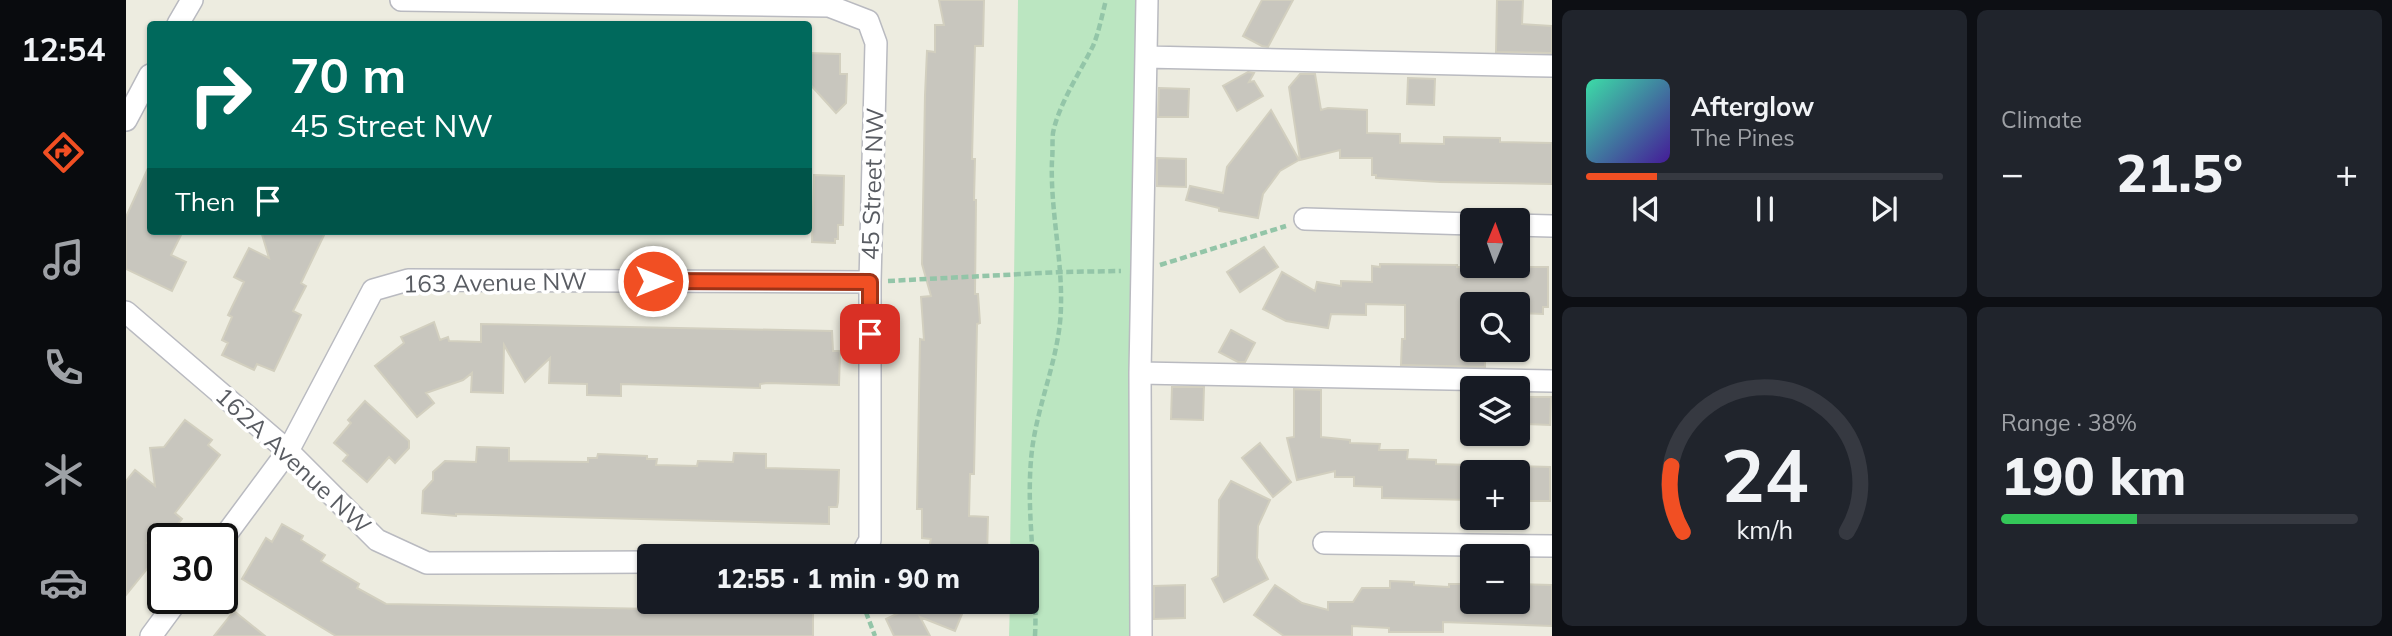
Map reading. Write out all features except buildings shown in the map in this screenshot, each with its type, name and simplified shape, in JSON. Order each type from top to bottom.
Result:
[{"type":"street","points":[[180,21],[192,0]]},
{"type":"street","name":"45 Street NW","points":[[401,0],[829,6],[868,21],[877,43],[870,282],[870,540],[868,544]]},
{"type":"street","points":[[1141,636],[1140,373],[1147,0]]},
{"type":"street","points":[[1146,57],[1552,66]]},
{"type":"street","points":[[126,120],[147,81]]},
{"type":"street","points":[[1306,219],[1460,224]]},
{"type":"street","points":[[1530,225],[1552,226]]},
{"type":"street","name":"163 Avenue NW","points":[[288,451],[373,290],[408,280],[870,282]]},
{"type":"street","name":"162A Avenue NW","points":[[126,312],[288,451],[377,540],[427,563],[637,562]]},
{"type":"street","points":[[1140,373],[1552,381]]},
{"type":"street","points":[[235,523],[288,451]]},
{"type":"street","points":[[1324,543],[1552,546]]},
{"type":"street","points":[[151,636],[167,614]]},
{"type":"path","points":[[1035,636],[1031,459],[1062,306],[1052,177],[1053,133],[1068,94],[1094,43],[1106,0]]},
{"type":"path","points":[[870,282],[1061,272],[1141,271],[1306,219]]},
{"type":"path","points":[[867,614],[875,636]]},
{"type":"green space","points":[[1018,0],[1142,0],[1132,636],[1009,636],[1010,614],[1039,614],[1039,544],[1010,544]]},
{"type":"route","points":[[653,281],[870,282],[870,334]]}]
